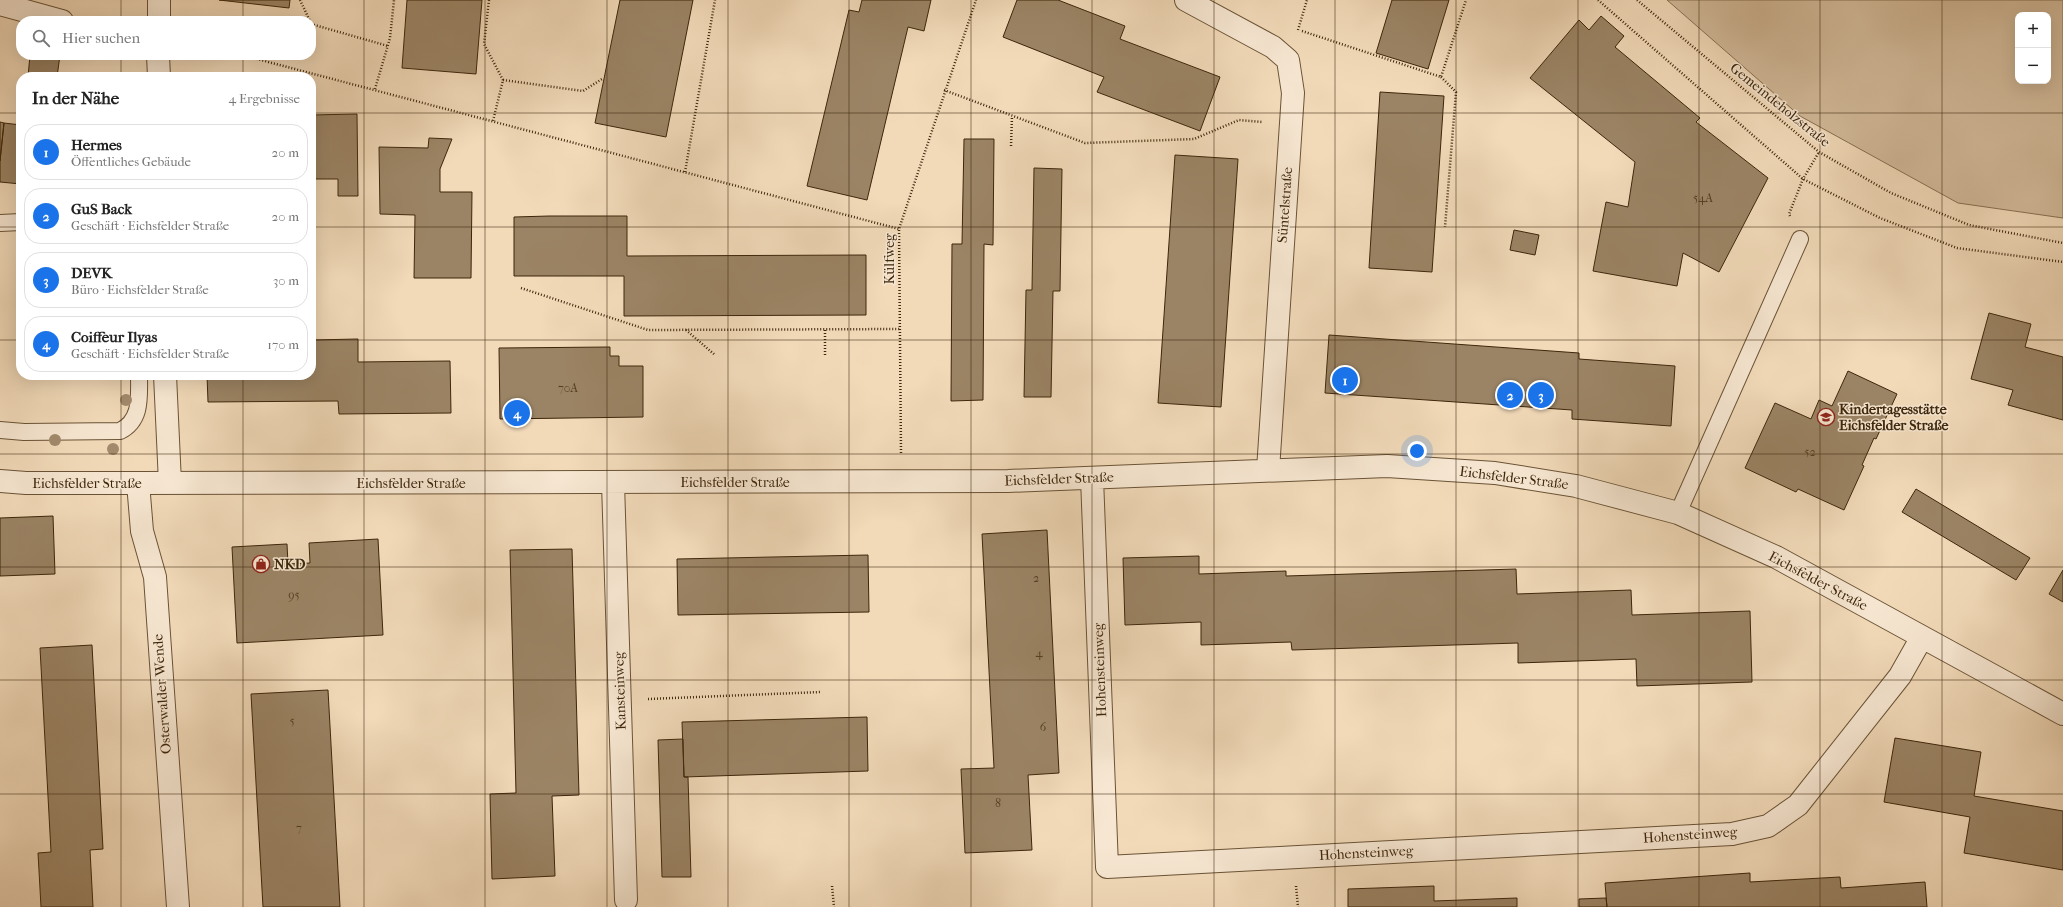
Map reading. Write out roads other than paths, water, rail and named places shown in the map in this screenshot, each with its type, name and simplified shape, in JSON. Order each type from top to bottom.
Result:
[{"type":"street","points":[[159,0],[159,16]]},
{"type":"street","name":"Süntelstraße","points":[[1186,0],[1273,47],[1288,60],[1293,93],[1268,470]]},
{"type":"street","points":[[0,4],[44,16]]},
{"type":"street","points":[[158,60],[159,72]]},
{"type":"street","points":[[165,380],[170,483]]},
{"type":"street","name":"Eichsfelder Straße","points":[[0,481],[26,483],[902,482],[1092,478],[1387,466],[1495,473],[1576,486],[1678,513],[1776,557],[2063,714]]},
{"type":"street","name":"Hohensteinweg","points":[[1092,478],[1107,867],[1732,834],[1768,826],[1798,805],[1900,676],[1922,637]]},
{"type":"street","name":"Osterwalder Wende","points":[[138,483],[142,531],[155,577],[178,907]]},
{"type":"street","name":"Kansteinweg","points":[[613,483],[626,900]]},
{"type":"lane","points":[[0,223],[16,222]]},
{"type":"lane","points":[[1678,513],[1800,239]]},
{"type":"lane","points":[[0,430],[24,432],[120,431],[130,424],[137,414],[139,380]]},
{"type":"place","name":"Hermes","points":[[1345,380]]},
{"type":"place","name":"GuS Back","points":[[1510,395]]},
{"type":"place","name":"DEVK","points":[[1541,395]]},
{"type":"place","name":"Coiffeur Ilyas","points":[[517,413]]},
{"type":"place","name":"Kindertagesstätte Eichsfelder Straße","points":[[1826,417]]},
{"type":"place","name":"NKD","points":[[261,564]]}]
